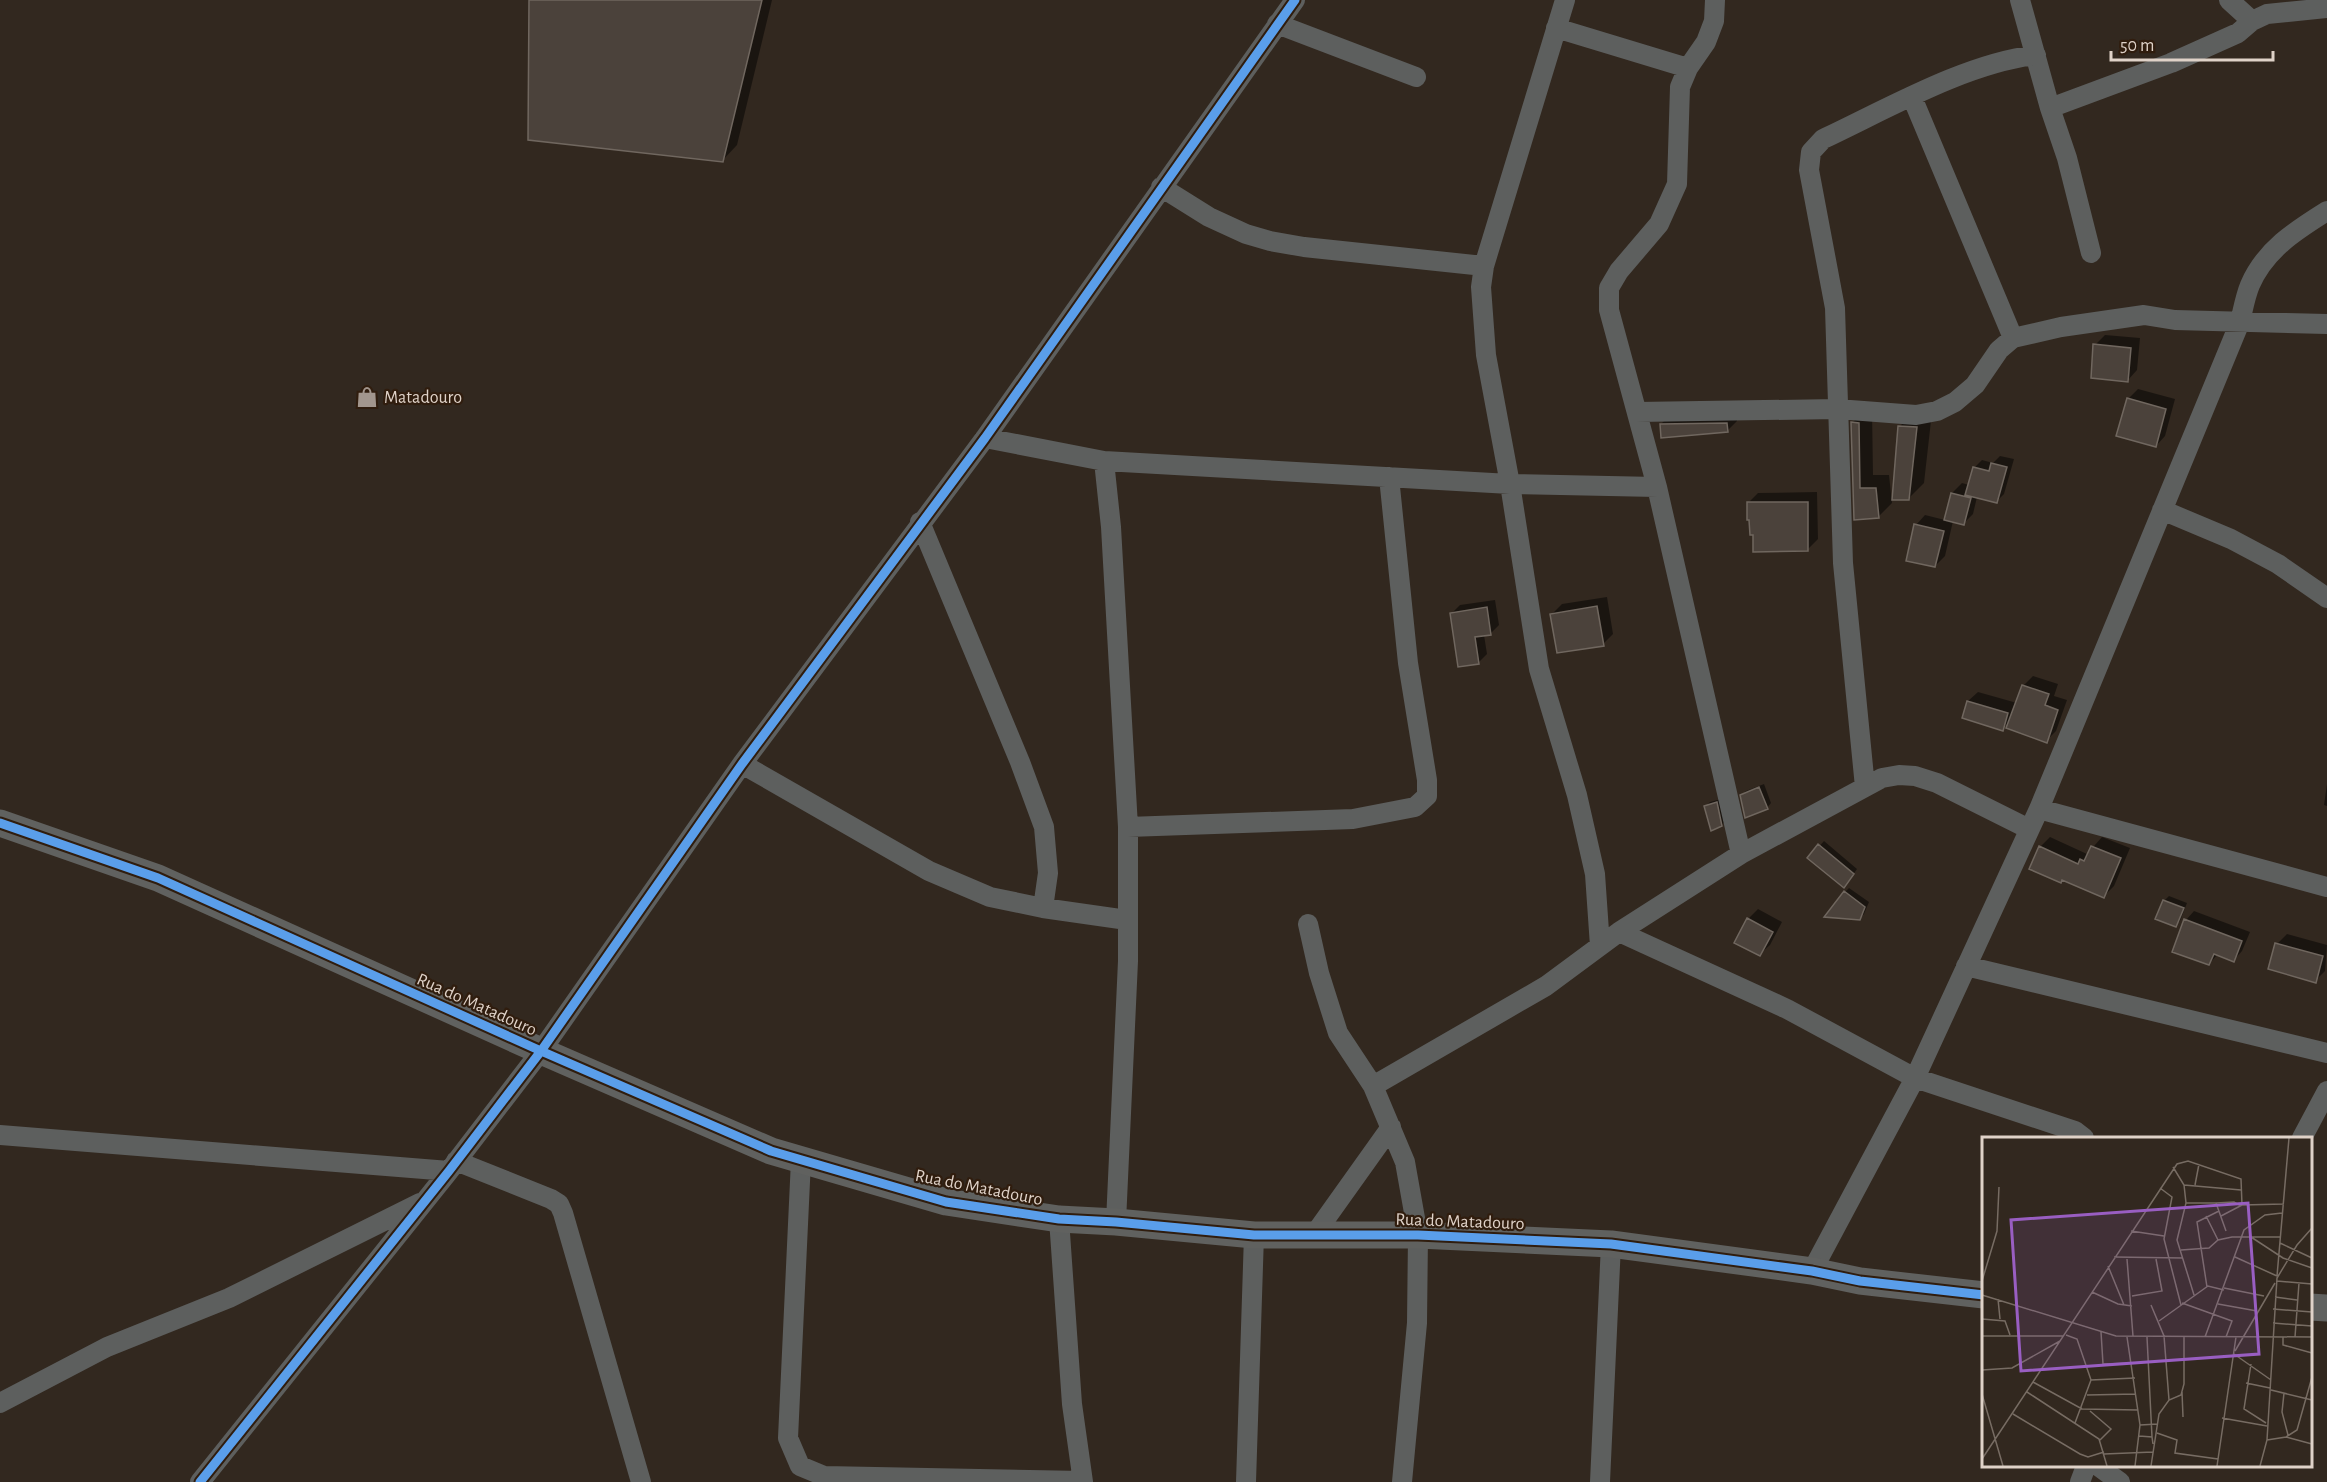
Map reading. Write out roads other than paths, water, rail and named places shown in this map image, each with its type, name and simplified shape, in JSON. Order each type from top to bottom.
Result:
[{"type":"street","points":[[200,1482],[453,1166],[541,1051],[742,764],[920,522],[985,438],[1295,0]]},
{"type":"street","points":[[1565,0],[1484,266],[1481,288],[1486,355],[1510,484],[1539,669],[1577,795],[1595,874],[1600,946]]},
{"type":"street","points":[[1715,0],[1714,21],[1706,42],[1688,68],[1680,87],[1677,184],[1659,224],[1619,271],[1609,288],[1609,310],[1620,359],[1637,411],[1656,487],[1740,854]]},
{"type":"street","points":[[2020,0],[2050,108],[2067,158],[2091,253]]},
{"type":"street","points":[[2229,0],[2262,12],[2327,8]]},
{"type":"street","points":[[2050,108],[2171,63],[2238,33],[2262,12]]},
{"type":"street","points":[[1277,24],[1416,77]]},
{"type":"street","points":[[1556,28],[1688,68]]},
{"type":"street","points":[[1865,787],[1843,563],[1835,308],[1809,170],[1811,152],[1823,139],[1957,76],[2012,58],[2036,55]]},
{"type":"street","points":[[1912,97],[2013,338]]},
{"type":"street","points":[[1161,187],[1209,216],[1246,234],[1270,241],[1304,247],[1484,266]]},
{"type":"street","points":[[1812,1271],[1915,1078],[2039,809],[2240,322],[2250,285],[2267,257],[2288,235],[2327,211]]},
{"type":"street","points":[[1637,411],[1838,410],[1917,415],[1937,411],[1955,402],[1975,385],[1999,350],[2013,338],[2061,327],[2144,315],[2175,320],[2327,324]]},
{"type":"street","points":[[985,438],[1104,461],[1510,484],[1656,487]]},
{"type":"street","points":[[1104,461],[1112,527],[1128,827],[1128,961],[1116,1222]]},
{"type":"street","points":[[1128,827],[1353,819],[1415,807],[1427,796],[1427,780],[1408,663],[1389,477]]},
{"type":"street","points":[[2162,510],[2231,539],[2278,564],[2327,598]]},
{"type":"street","points":[[920,522],[1020,762],[1044,827],[1048,873],[1043,908]]},
{"type":"street","points":[[742,764],[929,871],[990,897],[1043,908],[1127,920]]},
{"type":"street","points":[[1372,1086],[1546,986],[1619,932],[1740,854],[1882,778],[1899,775],[1915,776],[1937,783],[2029,829]]},
{"type":"street","points":[[2039,809],[2327,887]]},
{"type":"street","name":"Rua do Matadouro","points":[[0,823],[158,878],[541,1051],[771,1151],[946,1202],[1059,1219],[1254,1235],[1418,1234],[1611,1244],[1812,1271],[1860,1281],[1982,1295]]},
{"type":"street","points":[[1308,924],[1319,973],[1338,1033],[1372,1086],[1405,1162],[1418,1234],[1417,1323],[1402,1482]]},
{"type":"street","points":[[1619,932],[1787,1009],[1915,1078],[2075,1131],[2083,1137]]},
{"type":"street","points":[[1966,966],[2327,1053]]},
{"type":"street","points":[[2303,1137],[2327,1091]]},
{"type":"street","points":[[1314,1235],[1391,1127]]},
{"type":"street","points":[[0,1135],[453,1166],[552,1199],[559,1204],[563,1213],[641,1482]]},
{"type":"street","points":[[801,1160],[788,1438],[800,1466],[824,1476],[1083,1482],[1072,1404],[1059,1219]]},
{"type":"street","points":[[0,1403],[107,1347],[229,1298],[425,1200]]},
{"type":"street","points":[[1246,1482],[1254,1235]]},
{"type":"street","points":[[1600,1482],[1611,1244]]},
{"type":"street","points":[[2312,1307],[2327,1308]]},
{"type":"street","points":[[2080,1482],[2086,1467]]},
{"type":"street","points":[[2099,1467],[2120,1482]]},
{"type":"place","name":"Matadouro","points":[[367,397]]}]
